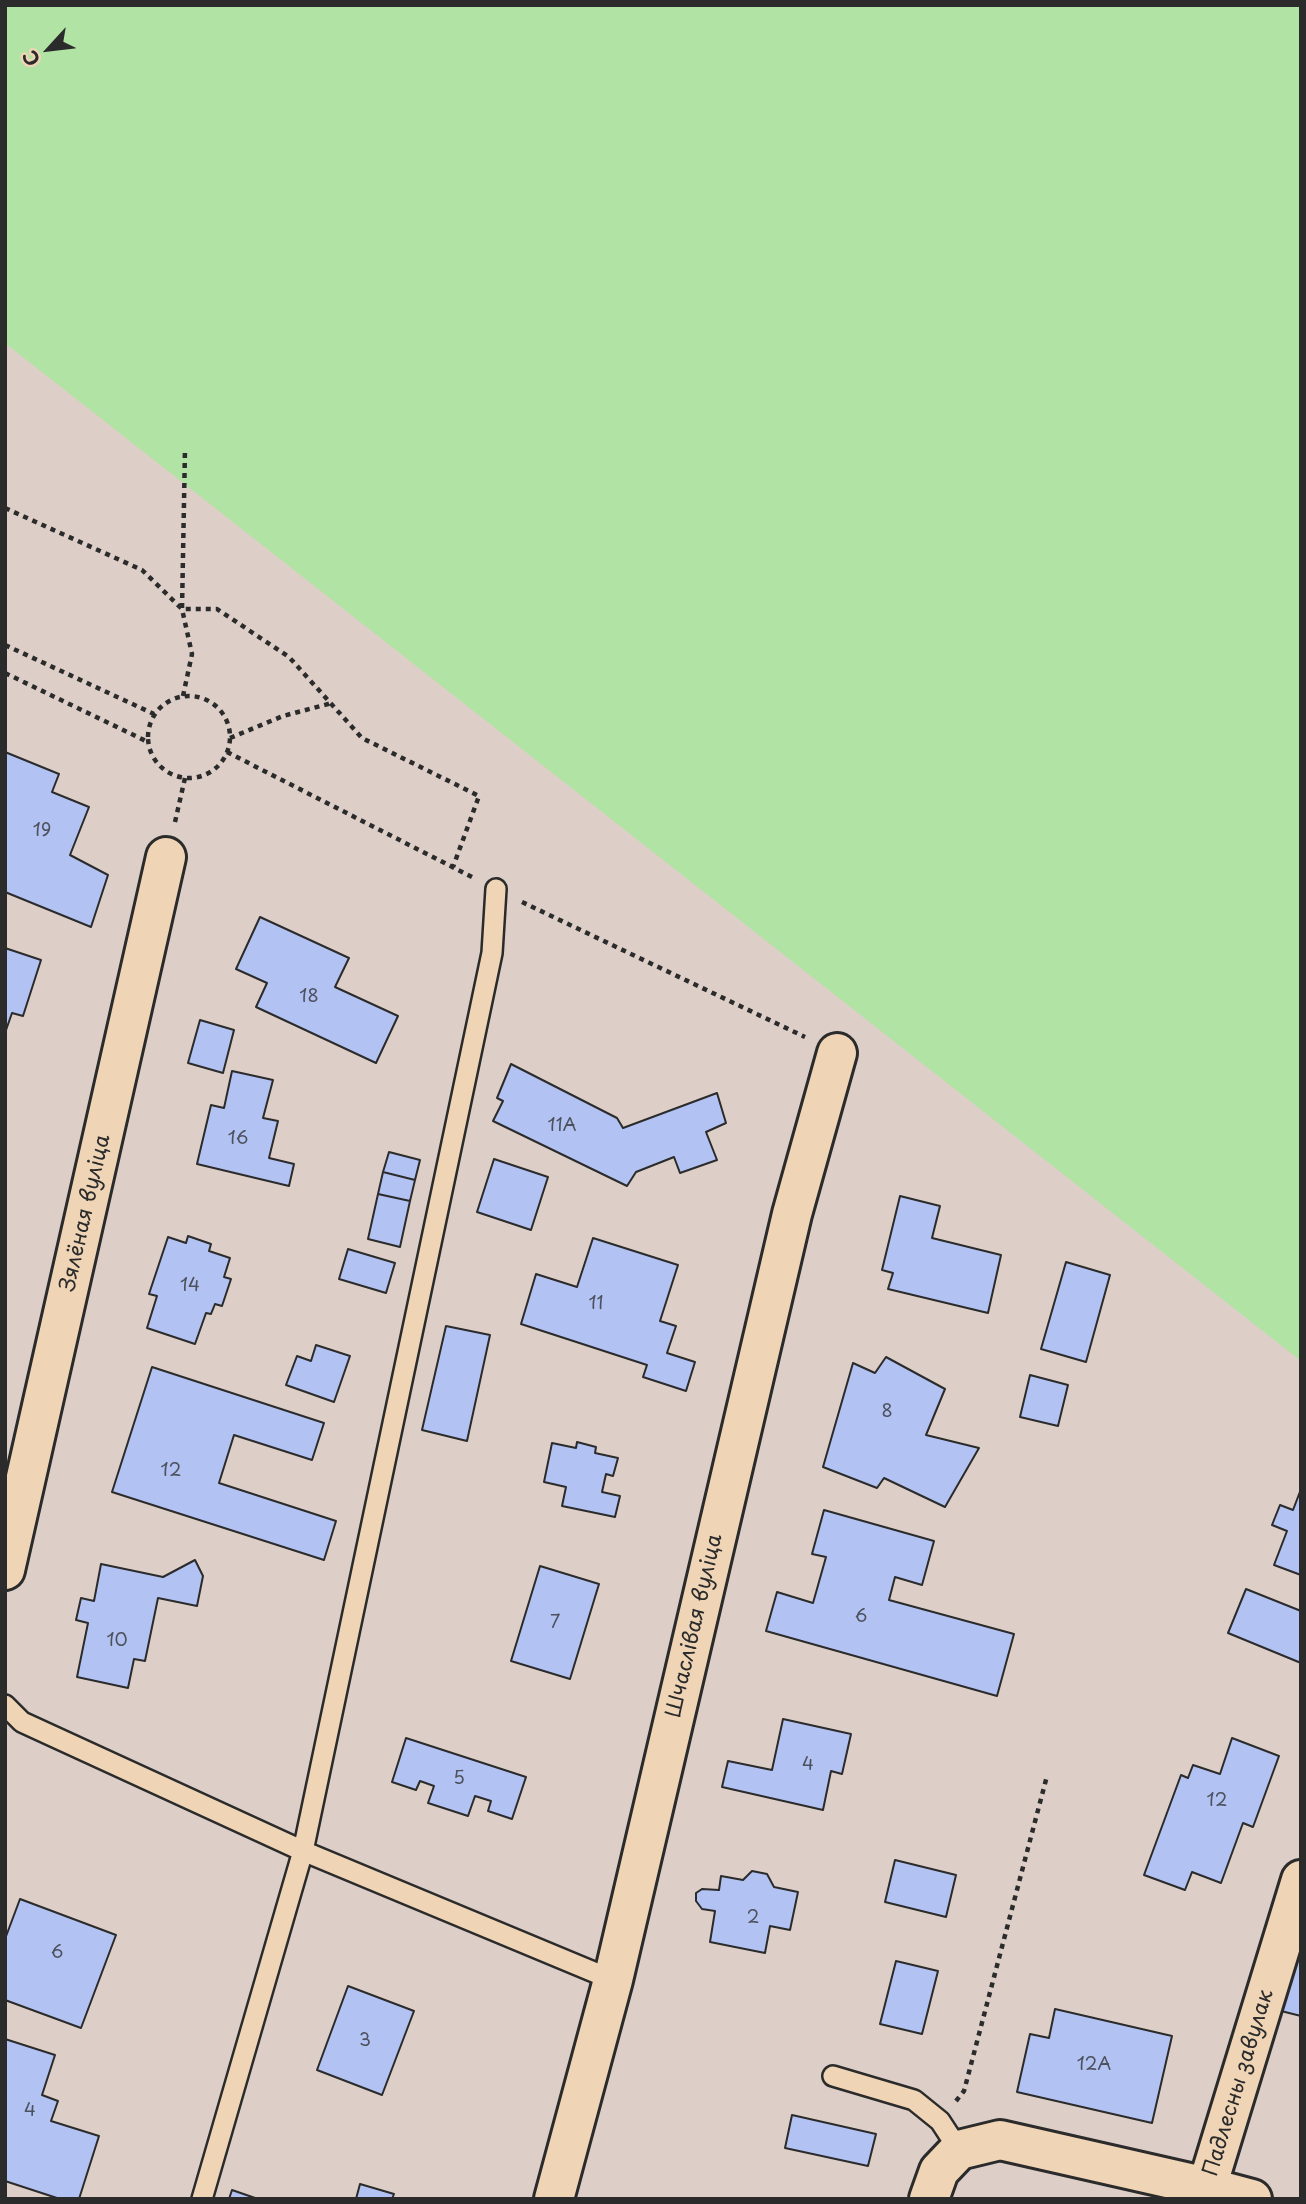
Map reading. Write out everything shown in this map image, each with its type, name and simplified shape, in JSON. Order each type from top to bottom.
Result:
[{"type":"street","name":"Зялёная вуліца","points":[[5,1570],[166,857]]},
{"type":"street","name":"Шчаслівая вуліца","points":[[554,2199],[613,1980],[792,1214],[837,1053]]},
{"type":"street","name":"Падлесны завулак","points":[[950,2135],[1000,2140],[1207,2187],[1301,1880]]},
{"type":"street","points":[[929,2199],[950,2135]]},
{"type":"street","points":[[1207,2187],[1252,2199]]},
{"type":"lane","points":[[202,2199],[303,1851],[492,953],[496,889]]},
{"type":"lane","points":[[5,1705],[22,1722],[303,1851],[613,1980]]},
{"type":"lane","points":[[832,2076],[914,2100],[950,2135]]},
{"type":"path","points":[[183,696],[192,654],[182,609],[185,449]]},
{"type":"path","points":[[5,508],[142,570],[182,609],[217,609],[289,657],[362,738],[479,796],[453,867]]},
{"type":"path","points":[[5,645],[154,714]]},
{"type":"path","points":[[5,673],[148,742]]},
{"type":"path","points":[[183,696],[210,702],[227,724],[230,738],[221,763],[210,772],[185,778],[172,775],[160,767],[148,742],[154,714],[169,701],[183,696]]},
{"type":"path","points":[[230,738],[283,716],[332,703]]},
{"type":"path","points":[[227,752],[496,889],[837,1053]]},
{"type":"path","points":[[166,857],[185,778]]},
{"type":"path","points":[[950,2135],[1048,1776]]},
{"type":"green space","points":[[5,5],[1301,5],[1301,1361],[5,343]]},
{"type":"building","points":[[5,752],[59,774],[52,792],[89,807],[70,855],[108,875],[91,927],[5,892]]},
{"type":"building","points":[[260,917],[349,958],[335,987],[398,1016],[376,1063],[256,1007],[267,983],[236,969]]},
{"type":"building","points":[[5,948],[41,960],[23,1016],[12,1013],[5,1033]]},
{"type":"building","points":[[200,1020],[234,1030],[223,1073],[188,1063]]},
{"type":"building","points":[[511,1064],[617,1118],[623,1128],[717,1093],[726,1123],[706,1132],[717,1160],[680,1173],[674,1157],[636,1172],[627,1186],[493,1121],[503,1101],[497,1098]]},
{"type":"building","points":[[232,1071],[273,1080],[263,1118],[278,1121],[269,1158],[294,1164],[289,1186],[197,1164],[211,1105],[224,1108]]},
{"type":"building","points":[[389,1152],[420,1160],[415,1180],[383,1172]]},
{"type":"building","points":[[494,1159],[548,1177],[531,1230],[477,1212]]},
{"type":"building","points":[[383,1172],[415,1180],[410,1201],[378,1194]]},
{"type":"building","points":[[378,1194],[410,1201],[400,1247],[368,1239]]},
{"type":"building","points":[[900,1196],[940,1206],[932,1238],[1001,1255],[988,1313],[888,1289],[893,1273],[882,1270]]},
{"type":"building","points":[[188,1236],[211,1244],[209,1251],[230,1258],[224,1277],[231,1279],[222,1306],[215,1304],[211,1314],[206,1313],[195,1344],[147,1328],[157,1296],[149,1294],[168,1237],[186,1243]]},
{"type":"building","points":[[593,1238],[678,1265],[660,1321],[676,1326],[667,1353],[695,1362],[686,1391],[643,1377],[647,1365],[521,1324],[536,1274],[577,1287]]},
{"type":"building","points":[[348,1249],[395,1263],[386,1293],[339,1279]]},
{"type":"building","points":[[1066,1262],[1110,1275],[1086,1362],[1041,1349]]},
{"type":"building","points":[[446,1326],[490,1335],[467,1441],[422,1430]]},
{"type":"building","points":[[316,1345],[350,1356],[334,1402],[286,1385],[297,1356],[311,1361]]},
{"type":"building","points":[[886,1357],[945,1389],[926,1435],[979,1448],[945,1507],[884,1478],[877,1488],[823,1467],[853,1363],[875,1373]]},
{"type":"building","points":[[152,1367],[324,1423],[312,1460],[234,1435],[219,1483],[336,1521],[324,1560],[112,1492]]},
{"type":"building","points":[[1030,1375],[1068,1385],[1058,1426],[1020,1417]]},
{"type":"building","points":[[577,1442],[596,1447],[595,1453],[618,1458],[613,1476],[606,1474],[602,1492],[620,1496],[615,1517],[562,1506],[566,1487],[544,1482],[552,1443],[576,1448]]},
{"type":"building","points":[[1301,1489],[1301,1575],[1274,1565],[1287,1531],[1272,1525],[1280,1505],[1293,1510]]},
{"type":"building","points":[[824,1510],[934,1541],[922,1585],[895,1577],[889,1600],[1014,1634],[997,1696],[766,1631],[777,1592],[813,1603],[826,1557],[812,1554]]},
{"type":"building","points":[[195,1560],[203,1576],[197,1606],[158,1598],[145,1661],[134,1659],[128,1688],[77,1677],[88,1623],[76,1620],[81,1598],[94,1601],[101,1564],[163,1577]]},
{"type":"building","points":[[540,1566],[599,1584],[570,1679],[511,1661]]},
{"type":"building","points":[[1246,1589],[1301,1611],[1301,1663],[1228,1633]]},
{"type":"building","points":[[783,1719],[851,1734],[842,1774],[831,1771],[823,1810],[722,1787],[728,1761],[772,1770]]},
{"type":"building","points":[[406,1738],[526,1777],[512,1819],[488,1811],[491,1801],[475,1796],[468,1816],[428,1803],[434,1786],[420,1781],[416,1790],[392,1782]]},
{"type":"building","points":[[1232,1738],[1279,1756],[1253,1827],[1243,1823],[1221,1883],[1192,1872],[1185,1890],[1144,1875],[1181,1775],[1188,1778],[1193,1765],[1220,1774]]},
{"type":"building","points":[[895,1860],[956,1875],[946,1917],[885,1902]]},
{"type":"building","points":[[752,1871],[767,1874],[774,1887],[798,1892],[790,1930],[770,1926],[765,1953],[710,1942],[715,1911],[702,1909],[696,1901],[696,1893],[702,1889],[719,1890],[721,1876],[743,1880]]},
{"type":"building","points":[[20,1899],[116,1935],[81,2028],[5,2000],[5,1939]]},
{"type":"building","points":[[1301,1917],[1301,2016],[1277,2010]]},
{"type":"building","points":[[896,1961],[938,1971],[922,2034],[880,2024]]},
{"type":"building","points":[[348,1986],[414,2011],[382,2095],[317,2070]]},
{"type":"building","points":[[1055,2009],[1172,2036],[1152,2123],[1017,2092],[1030,2034],[1049,2038]]},
{"type":"building","points":[[5,2039],[55,2055],[42,2095],[58,2101],[51,2121],[99,2136],[79,2199],[60,2199],[5,2181]]},
{"type":"building","points":[[792,2115],[876,2134],[868,2166],[785,2148]]},
{"type":"building","points":[[360,2184],[394,2194],[392,2199],[356,2199]]},
{"type":"building","points":[[232,2190],[258,2199],[229,2199]]}]
